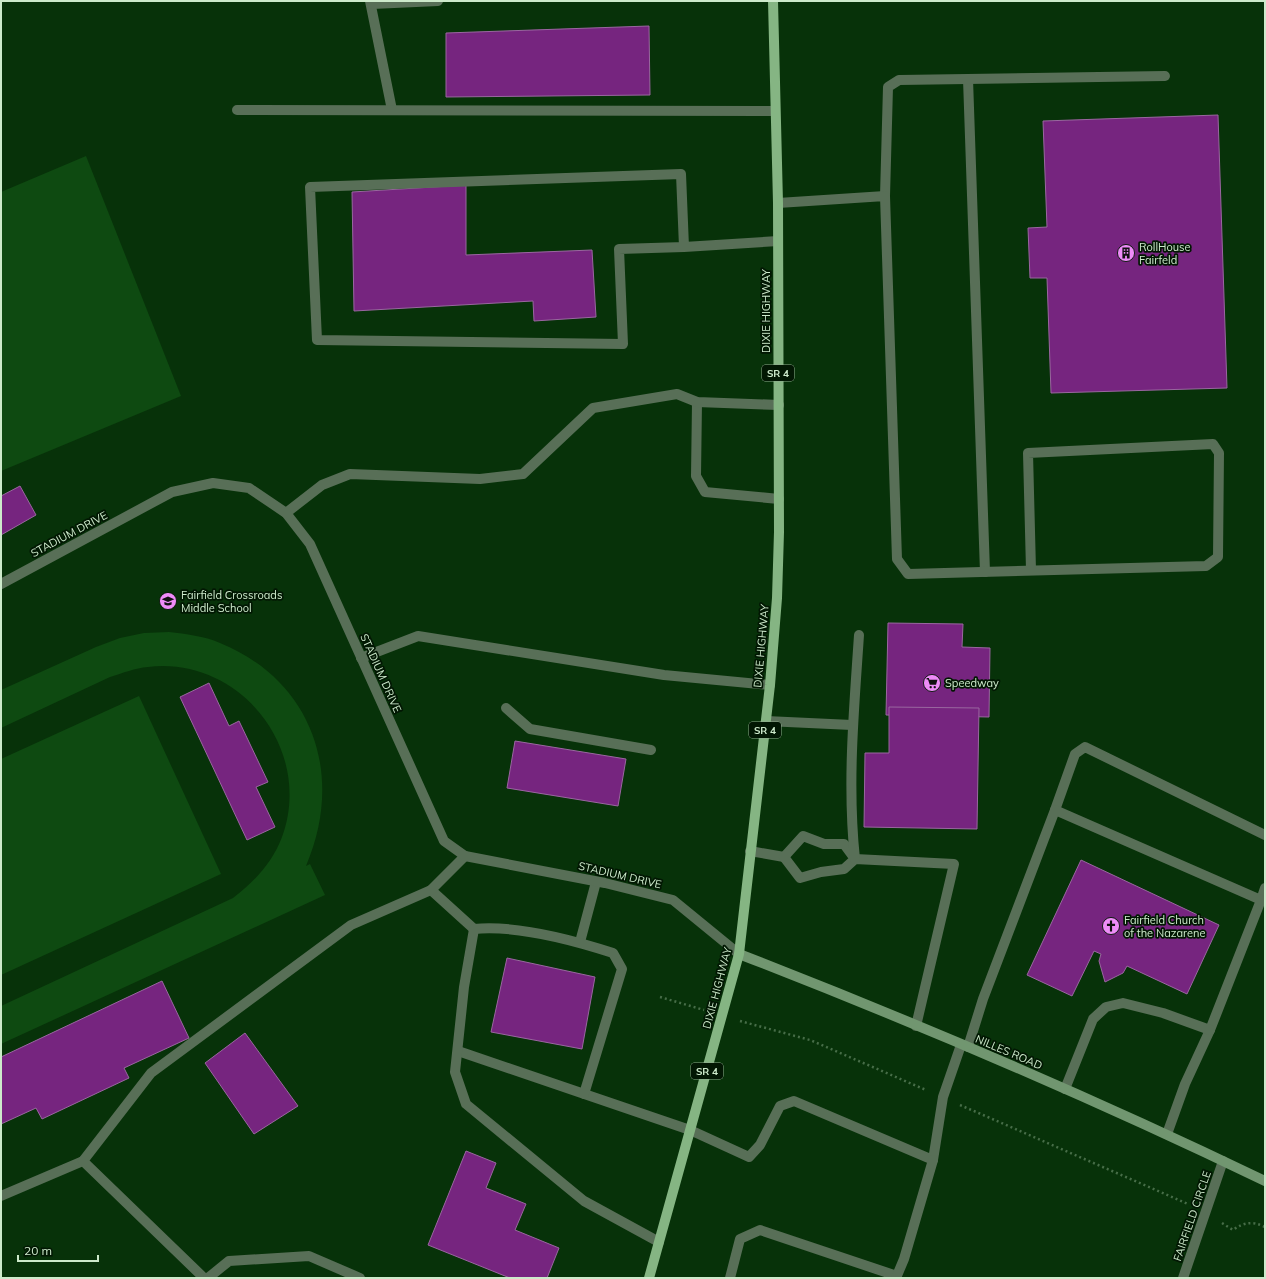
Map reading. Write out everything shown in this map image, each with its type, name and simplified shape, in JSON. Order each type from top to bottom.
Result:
[{"type":"main road","name":"DIXIE HIGHWAY","points":[[649,1278],[739,954],[770,685],[777,598],[779,499],[778,203],[773,1]]},
{"type":"street","points":[[392,110],[371,2],[438,1]]},
{"type":"street","points":[[1031,570],[1028,453],[1213,444],[1219,453],[1218,557],[1206,566],[908,574],[897,560],[885,196],[888,87],[899,80],[1165,76]]},
{"type":"street","points":[[968,79],[985,572]]},
{"type":"street","points":[[237,110],[775,110]]},
{"type":"street","points":[[684,247],[681,174],[310,187],[317,340],[623,344],[619,249],[684,247],[778,241]]},
{"type":"street","points":[[778,203],[885,196]]},
{"type":"street","points":[[286,513],[322,485],[350,474],[480,479],[523,474],[594,408],[677,394],[696,402],[778,405]]},
{"type":"street","points":[[696,402],[696,476],[705,492],[779,499]]},
{"type":"street","name":"STADIUM DRIVE","points":[[1,584],[172,492],[213,483],[249,488],[286,513],[310,544],[444,841],[465,856],[596,882],[673,900],[739,954]]},
{"type":"street","points":[[855,859],[851,819],[852,725],[859,635]]},
{"type":"street","points":[[361,658],[418,636],[664,675],[770,685]]},
{"type":"street","points":[[506,708],[530,729],[652,750]]},
{"type":"street","points":[[766,721],[852,725]]},
{"type":"street","points":[[730,1278],[740,1239],[760,1230],[896,1277],[904,1259],[933,1160],[942,1097],[983,999],[1056,810],[1075,754],[1085,746],[1265,835]]},
{"type":"street","points":[[1056,810],[1261,900]]},
{"type":"street","points":[[784,857],[803,836],[824,844],[844,844],[855,859]]},
{"type":"street","points":[[750,851],[784,857],[800,878],[821,872],[844,869],[855,859],[954,864],[916,1026]]},
{"type":"street","points":[[1,1196],[83,1161],[151,1073],[350,925],[430,890],[465,856]]},
{"type":"street","points":[[580,942],[596,882]]},
{"type":"street","points":[[1167,1134],[1185,1084],[1210,1030],[1265,888]]},
{"type":"street","points":[[430,890],[474,929],[490,928],[514,930],[580,942],[613,953],[622,969],[584,1094]]},
{"type":"street","points":[[474,929],[464,987],[455,1072],[466,1104],[584,1201],[659,1242]]},
{"type":"street","name":"NILLES ROAD","points":[[739,954],[1065,1089],[1167,1134],[1265,1181]]},
{"type":"street","points":[[1065,1089],[1093,1019],[1106,1007],[1123,1003],[1164,1013],[1210,1030]]},
{"type":"street","points":[[458,1052],[690,1130],[749,1157],[760,1145],[780,1106],[794,1101],[933,1160]]},
{"type":"street","points":[[83,1161],[204,1278]]},
{"type":"street","name":"FAIRFIELD CIRCLE","points":[[1183,1278],[1223,1161]]},
{"type":"street","points":[[208,1278],[229,1261],[308,1256],[357,1277]]},
{"type":"path","points":[[794,1036],[810,1040],[1193,1206]]},
{"type":"path","points":[[1233,1230],[1243,1223],[1257,1223],[1265,1227]]},
{"type":"green space","points":[[86,156],[181,396],[1,471],[1,192]]},
{"type":"green space","points":[[169,632],[195,636],[220,643],[252,660],[278,681],[298,706],[312,735],[320,765],[322,798],[317,832],[306,866],[310,864],[325,895],[1,1044],[1,1006],[233,898],[249,885],[262,871],[273,855],[282,837],[289,804],[288,772],[278,742],[262,715],[239,693],[212,677],[181,668],[148,667],[134,670],[110,677],[1,728],[1,690],[96,647],[120,638],[144,633]]},
{"type":"green space","points":[[139,696],[221,874],[1,975],[1,759]]},
{"type":"building","points":[[649,26],[650,95],[446,97],[446,33]]},
{"type":"building","name":"RollHouse Fairfeld","points":[[1218,115],[1227,388],[1051,393],[1047,278],[1030,278],[1028,228],[1047,227],[1043,121]]},
{"type":"building","points":[[466,185],[466,255],[592,250],[596,317],[534,321],[533,301],[354,311],[352,192]]},
{"type":"building","points":[[20,486],[36,515],[1,535],[1,496]]},
{"type":"building","points":[[888,623],[963,624],[962,647],[990,648],[989,717],[886,715]]},
{"type":"building","points":[[209,683],[229,726],[239,721],[268,782],[256,787],[275,827],[247,840],[180,697]]},
{"type":"building","points":[[889,707],[979,708],[977,829],[864,827],[865,753],[889,753]]},
{"type":"building","points":[[515,741],[626,759],[618,806],[507,788]]},
{"type":"building","points":[[1081,860],[1219,925],[1187,994],[1127,966],[1123,973],[1105,982],[1099,961],[1101,954],[1094,951],[1072,996],[1027,975]]},
{"type":"building","points":[[507,958],[595,977],[582,1049],[491,1032]]},
{"type":"building","points":[[162,981],[189,1038],[124,1068],[129,1078],[42,1119],[36,1108],[1,1124],[1,1057]]},
{"type":"building","points":[[245,1033],[298,1106],[254,1134],[205,1063]]},
{"type":"building","points":[[466,1151],[496,1163],[486,1188],[526,1204],[515,1230],[559,1248],[547,1278],[510,1278],[428,1245]]},
{"type":"place","name":"RollHouse Fairfeld","points":[[1126,253]]},
{"type":"place","name":"Fairfield Crossroads Middle School","points":[[168,601]]},
{"type":"place","name":"Speedway","points":[[932,683]]},
{"type":"place","name":"Fairfield Church of the Nazarene","points":[[1111,926]]}]
